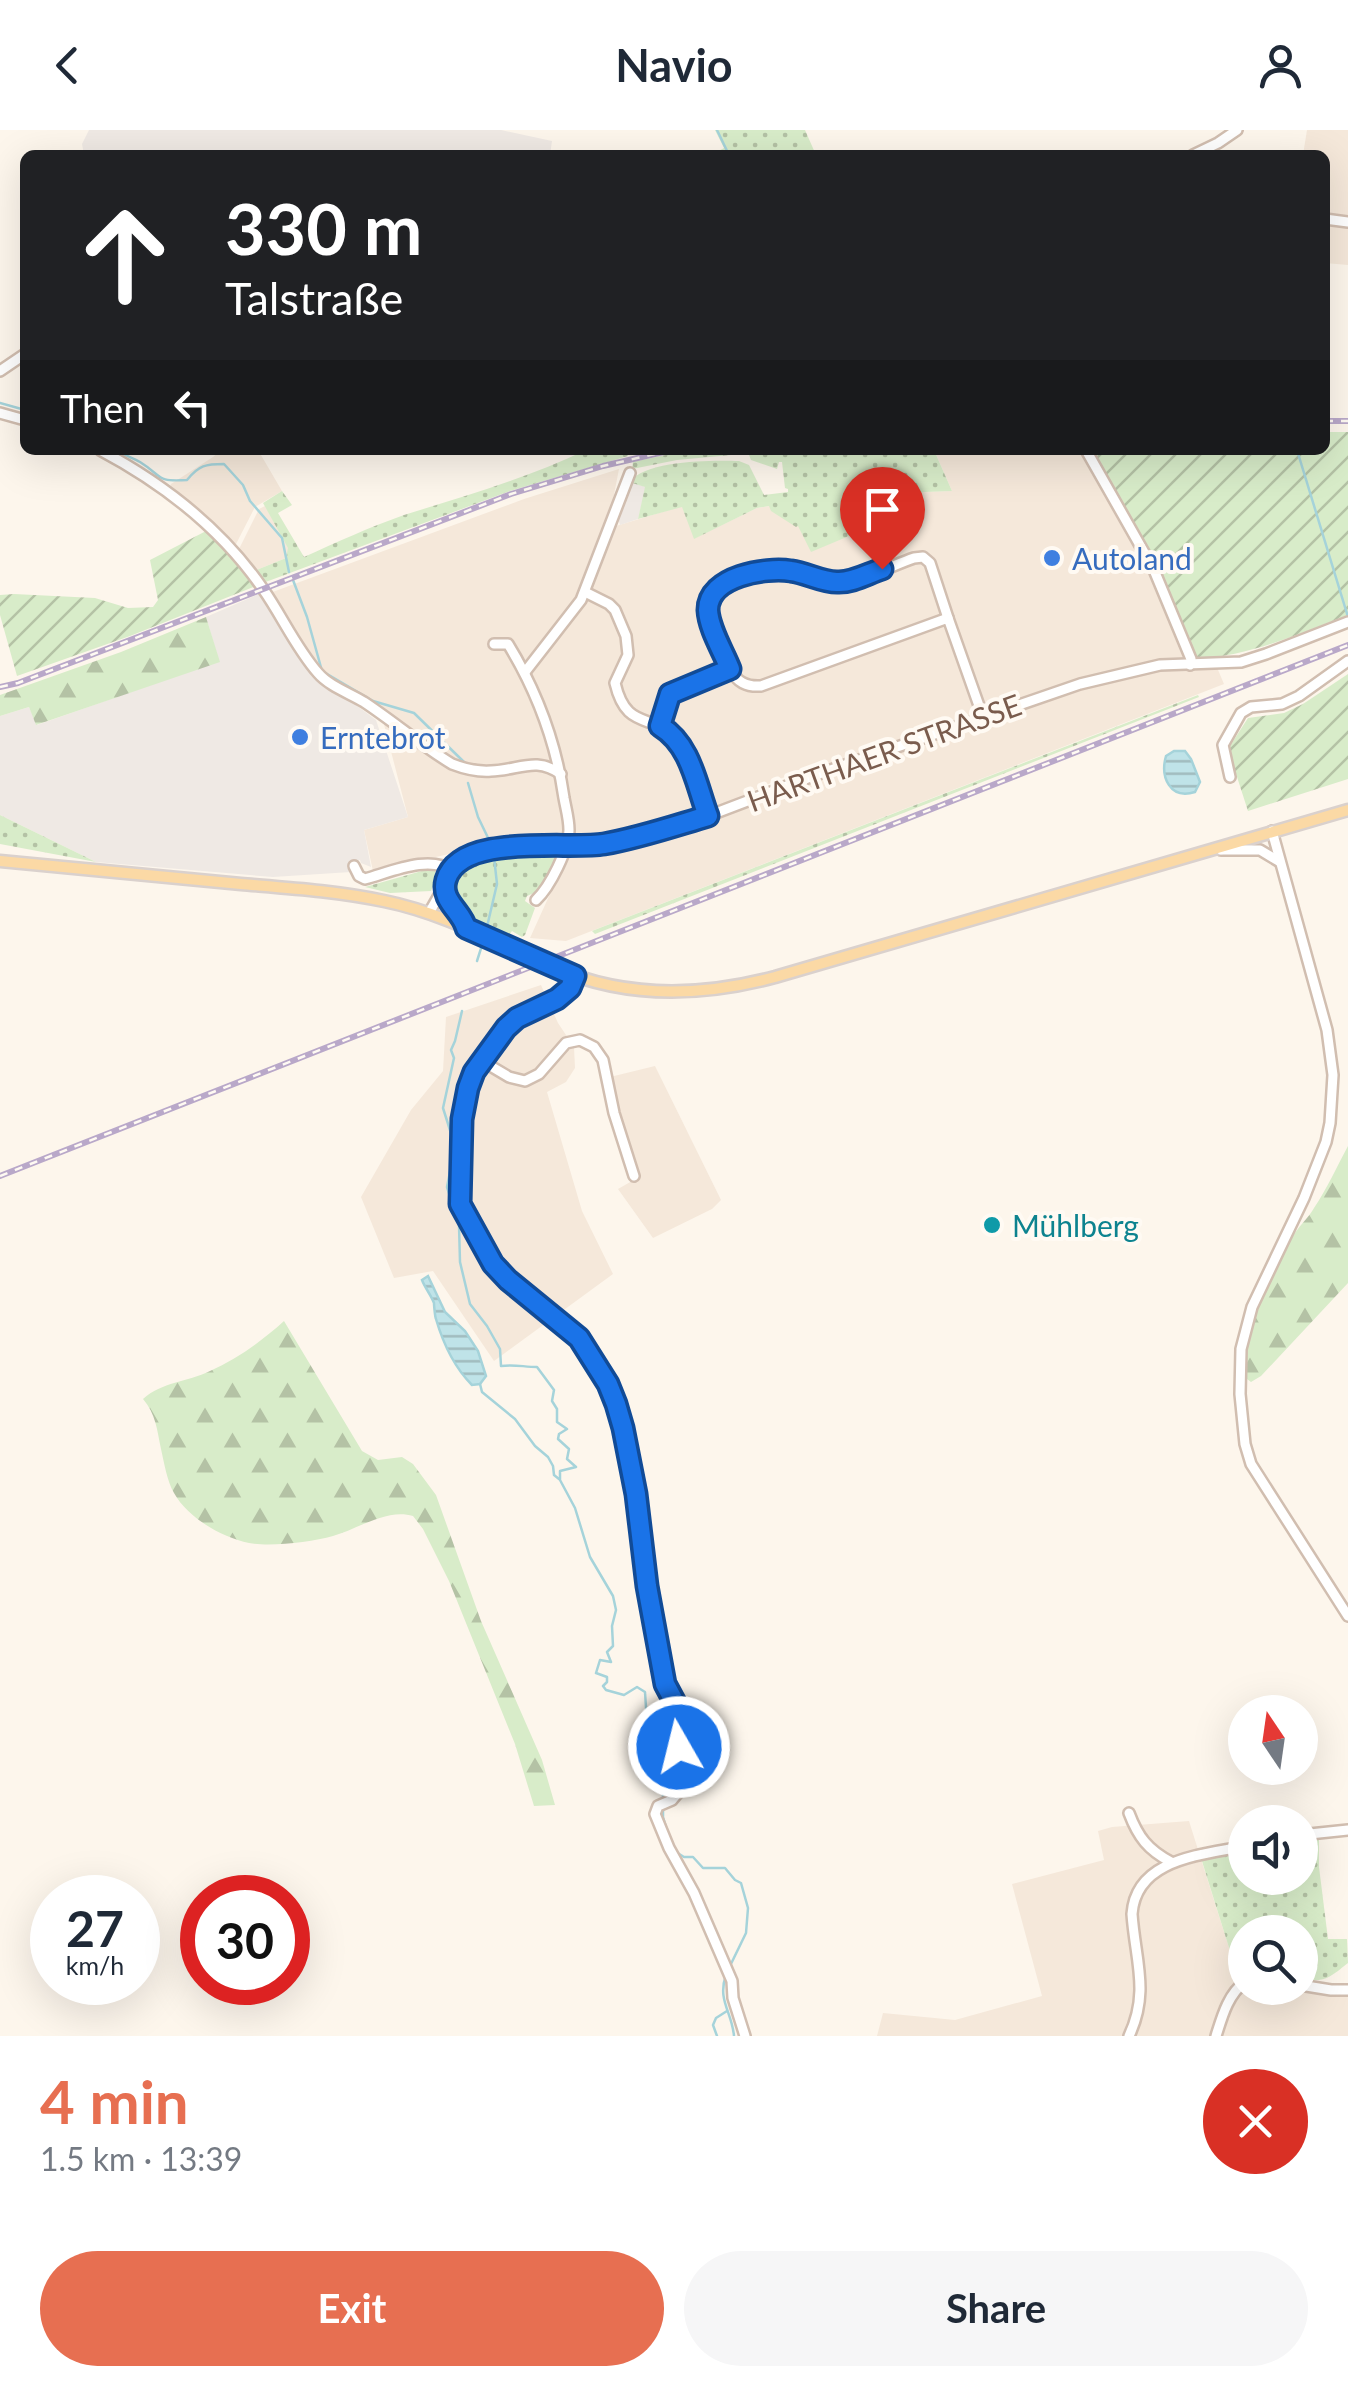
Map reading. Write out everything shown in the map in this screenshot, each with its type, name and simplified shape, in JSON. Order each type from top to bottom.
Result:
[{"type":"main road","points":[[0,861],[339,893],[389,902],[429,912],[575,976],[658,993],[721,989],[775,976],[1348,810]]},
{"type":"street","points":[[1204,150],[1237,130]]},
{"type":"street","points":[[108,455],[175,497],[218,534],[249,569],[320,675],[452,764],[491,772],[540,764],[560,774]]},
{"type":"street","points":[[1089,455],[1154,570],[1190,665]]},
{"type":"street","points":[[525,672],[578,606],[630,473]]},
{"type":"street","points":[[948,618],[751,687],[742,684],[730,669],[710,620],[709,601],[724,584],[751,572],[779,569],[836,582],[923,558],[930,563],[983,717]]},
{"type":"street","points":[[584,592],[615,610],[626,636],[628,655],[615,683],[622,705],[627,712],[670,732],[685,750],[708,816]]},
{"type":"street","name":"HARTHAER STRASSE","points":[[354,866],[365,879],[436,863],[449,875],[467,858],[492,850],[618,841],[708,816],[1036,698],[1160,666],[1241,662],[1346,623]]},
{"type":"street","points":[[494,644],[508,644],[525,672],[546,720],[560,774],[569,832],[545,891],[536,900]]},
{"type":"street","points":[[1230,777],[1223,745],[1242,713],[1251,707],[1282,704],[1299,696],[1348,662]]},
{"type":"street","points":[[660,726],[670,694],[730,669]]},
{"type":"street","points":[[1272,831],[1327,1030],[1333,1090],[1321,1157],[1252,1306],[1241,1348],[1240,1394],[1251,1464],[1348,1616]]},
{"type":"street","points":[[1194,853],[1260,850],[1280,862]]},
{"type":"street","points":[[429,912],[449,875]]},
{"type":"street","points":[[449,875],[448,900],[464,918],[466,928]]},
{"type":"street","points":[[575,976],[570,988],[557,999],[517,1018],[506,1028],[474,1072],[463,1106],[460,1204],[493,1264],[579,1338],[608,1384],[623,1428],[665,1684],[683,1722],[677,1794],[656,1809],[656,1819],[694,1893],[727,1972],[745,2036]]},
{"type":"street","points":[[482,1061],[509,1077],[525,1081],[539,1074],[566,1043],[580,1040],[594,1046],[603,1060],[614,1114],[634,1176]]},
{"type":"street","points":[[1129,1813],[1148,1847],[1170,1862]]},
{"type":"street","points":[[1318,1833],[1348,1830]]},
{"type":"street","points":[[1129,2036],[1142,1994],[1133,1927],[1133,1902],[1139,1889],[1170,1862],[1228,1850]]},
{"type":"street","points":[[1318,1988],[1348,1990]]},
{"type":"street","points":[[1216,2036],[1228,2004]]},
{"type":"shaded area","points":[[89,130],[501,130],[552,141],[551,150],[83,150]]},
{"type":"shaded area","points":[[1307,130],[1348,130],[1348,265],[1330,263],[1330,150],[1304,150]]},
{"type":"shaded area","points":[[261,455],[282,491],[255,507],[235,546],[212,522],[169,489],[213,457]]},
{"type":"shaded area","points":[[936,455],[1093,455],[1156,567],[1196,659],[1213,658],[1224,684],[566,941],[530,938],[569,852],[600,853],[679,831],[975,724],[782,778],[724,804],[712,802],[697,807],[690,815],[624,833],[580,840],[574,833],[494,844],[373,871],[364,830],[408,817],[379,705],[326,676],[270,593],[524,499],[619,469],[611,510],[616,526],[682,506],[695,538],[757,508],[843,495],[952,491]]},
{"type":"shaded area","points":[[629,482],[646,487],[638,519],[620,525],[617,514]]},
{"type":"shaded area","points":[[265,506],[289,548],[286,558],[254,571],[239,549],[259,509]]},
{"type":"shaded area","points":[[261,593],[336,690],[376,720],[408,817],[364,830],[371,867],[360,860],[349,863],[351,872],[273,877],[96,862],[0,815],[0,716],[29,707],[37,725],[219,661],[206,617]]},
{"type":"shaded area","points":[[541,985],[574,1047],[575,1068],[566,1082],[547,1092],[582,1211],[613,1274],[494,1361],[433,1271],[394,1278],[361,1197],[411,1110],[443,1071],[446,1017]]},
{"type":"shaded area","points":[[655,1066],[721,1200],[712,1209],[653,1238],[618,1189],[639,1177],[610,1077]]},
{"type":"shaded area","points":[[1189,1821],[1228,1945],[1228,2005],[1318,2005],[1318,1992],[1348,1994],[1348,2036],[877,2036],[883,2013],[955,2020],[1042,1996],[1012,1884],[1104,1860],[1098,1831]]},
{"type":"green space","points":[[715,130],[805,130],[814,150],[720,150],[724,148]]},
{"type":"green space","points":[[1330,432],[1348,432],[1348,615],[1255,649],[1196,659],[1156,567],[1093,455],[1330,455]]},
{"type":"green space","points":[[575,455],[628,456],[510,491],[263,583],[254,571],[286,558],[288,548],[263,503],[282,491],[292,505],[278,513],[304,557],[391,520]]},
{"type":"green space","points":[[665,455],[731,455],[632,469],[633,462]]},
{"type":"green space","points":[[749,455],[936,455],[952,491],[844,495],[861,531],[811,552],[798,526],[769,506],[757,508],[694,539],[682,507],[638,519],[645,487],[629,482],[665,465],[739,461],[749,465],[764,495],[788,492],[782,462],[777,469],[751,460]]},
{"type":"green space","points":[[208,530],[256,586],[17,676],[0,615],[0,595],[95,598],[128,608],[153,607],[158,600],[150,560]]},
{"type":"green space","points":[[206,617],[220,662],[36,725],[29,707],[0,716],[0,695]]},
{"type":"green space","points":[[1348,674],[1348,779],[1248,811],[1228,749],[1248,718],[1284,713]]},
{"type":"green space","points":[[1198,695],[595,934],[592,931]]},
{"type":"green space","points":[[0,815],[96,862],[0,844]]},
{"type":"green space","points":[[504,851],[560,851],[543,889],[527,896],[525,901],[535,908],[522,937],[512,931],[507,938],[476,922],[454,899],[453,876],[472,860]]},
{"type":"green space","points":[[429,869],[437,876],[431,891],[390,893],[365,887]]},
{"type":"green space","points":[[1348,1146],[1348,1283],[1251,1382],[1247,1379],[1249,1342],[1267,1284]]},
{"type":"green space","points":[[284,1321],[362,1451],[378,1460],[402,1457],[413,1464],[436,1495],[481,1621],[542,1760],[555,1805],[534,1806],[515,1744],[449,1581],[413,1516],[383,1517],[314,1540],[258,1544],[227,1536],[206,1525],[174,1493],[155,1422],[143,1399],[158,1389],[230,1361]]},
{"type":"green space","points":[[1318,1836],[1328,1939],[1347,1939],[1348,1963],[1318,1979],[1318,1915],[1228,1915],[1228,1945],[1201,1858],[1228,1852],[1228,1895],[1318,1895]]},
{"type":"water","points":[[1185,751],[1191,759],[1200,782],[1195,792],[1179,793],[1169,785],[1164,764],[1166,756]]},
{"type":"water","points":[[428,1276],[445,1312],[478,1351],[486,1376],[480,1384],[472,1385],[446,1346],[434,1303],[422,1280]]},
{"type":"waterway","points":[[717,130],[727,150]]},
{"type":"waterway","points":[[0,403],[20,409]]},
{"type":"waterway","points":[[126,455],[170,480],[187,480],[203,466],[224,464],[282,538],[289,572]]},
{"type":"waterway","points":[[1299,455],[1348,617]]},
{"type":"waterway","points":[[293,580],[322,671],[373,701],[414,713],[465,763]]},
{"type":"waterway","points":[[468,783],[494,857],[497,884],[486,931]]},
{"type":"waterway","points":[[477,961],[484,939]]},
{"type":"waterway","points":[[462,1011],[451,1050],[454,1058],[443,1108],[455,1146],[447,1187],[459,1225],[460,1262],[470,1304],[500,1349],[501,1366],[537,1367],[554,1390],[552,1401],[557,1409],[557,1422],[567,1429],[558,1439],[569,1449],[567,1459],[576,1467],[560,1471],[560,1480],[616,1610],[613,1646],[607,1652],[611,1662],[600,1660],[596,1673],[607,1677],[603,1686],[606,1690],[624,1695],[637,1687],[645,1692],[647,1723],[663,1772],[663,1798]]},
{"type":"waterway","points":[[480,1384],[482,1392],[515,1419],[548,1457],[559,1479]]},
{"type":"waterway","points":[[663,1806],[669,1837]]},
{"type":"waterway","points":[[676,1852],[693,1857],[703,1868],[725,1868],[741,1883],[748,1908],[746,1933],[729,1968]]},
{"type":"waterway","points":[[726,1975],[724,1999],[734,2036]]},
{"type":"waterway","points":[[717,2036],[713,2025],[727,2011]]},
{"type":"railway","points":[[1330,421],[1348,421]]},
{"type":"railway","points":[[0,687],[511,494],[650,455]]},
{"type":"railway","points":[[0,1176],[1348,645]]},
{"type":"place","name":"Autoland","points":[[1052,558]]},
{"type":"place","name":"Erntebrot","points":[[300,737]]},
{"type":"place","name":"Mühlberg","points":[[992,1225]]},
{"type":"route","points":[[679,1747],[683,1722],[665,1684],[647,1586],[636,1494],[623,1428],[608,1384],[579,1338],[493,1264],[460,1204],[463,1106],[474,1072],[506,1028],[517,1018],[557,999],[570,988],[575,976],[466,928],[464,918],[448,900],[446,880],[467,858],[490,850],[540,844],[600,845],[708,816],[685,750],[660,726],[670,694],[730,669],[710,620],[709,601],[715,592],[751,572],[779,569],[836,582],[882,569]]}]
